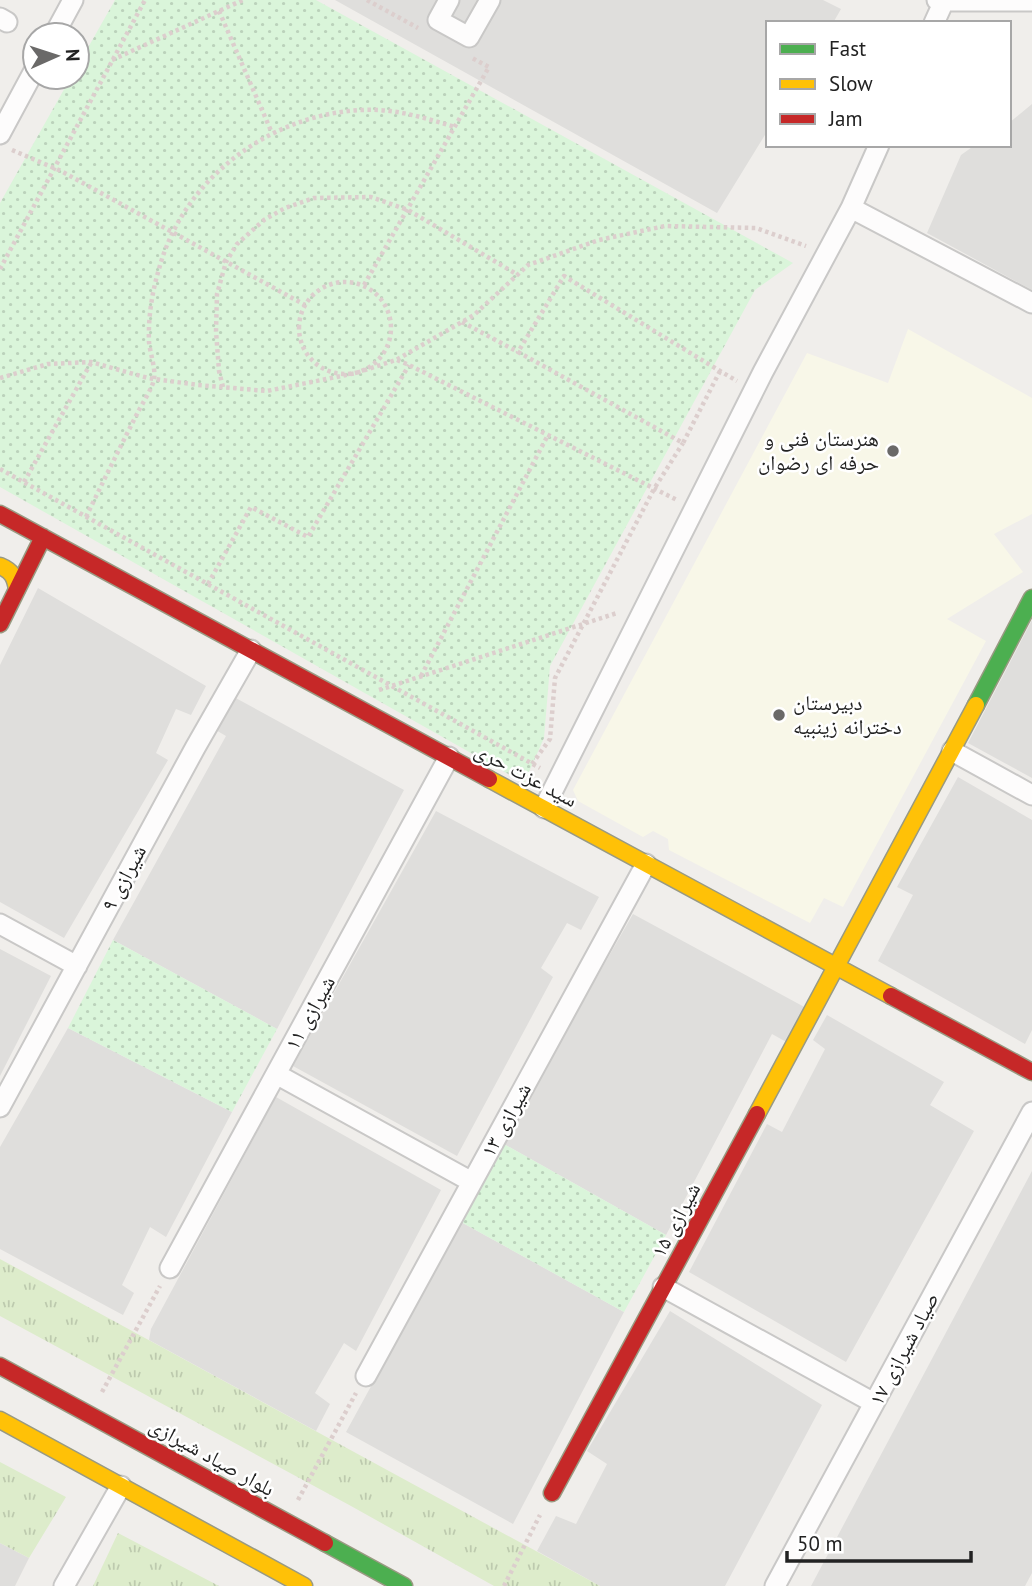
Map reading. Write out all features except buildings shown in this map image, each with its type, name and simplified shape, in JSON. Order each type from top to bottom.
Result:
[{"type":"street","points":[[62,21],[73,0]]},
{"type":"street","points":[[449,0],[438,20],[469,37],[490,0]]},
{"type":"street","points":[[935,21],[940,1],[1032,1]]},
{"type":"street","points":[[5,142],[26,91]]},
{"type":"street","points":[[544,808],[753,391],[851,208],[878,147]]},
{"type":"street","points":[[851,208],[1032,303]]},
{"type":"street","name":"سید عزت حری","points":[[2,521],[43,537],[1032,1072]]},
{"type":"street","points":[[0,624],[43,537]]},
{"type":"street","points":[[0,566],[15,576],[17,589]]},
{"type":"street","name":"شیرازی ۱۵","points":[[552,1493],[837,967],[1032,598]]},
{"type":"street","name":"شیرازی ۹","points":[[0,1107],[251,650]]},
{"type":"street","points":[[952,751],[1032,795]]},
{"type":"street","name":"شیرازی ۱۱","points":[[170,1268],[449,757]]},
{"type":"street","name":"شیرازی ۱۳","points":[[366,1376],[646,864]]},
{"type":"street","points":[[0,923],[77,966]]},
{"type":"street","points":[[276,1074],[472,1182]]},
{"type":"street","name":"صیاد شیرازی ۱۷","points":[[775,1586],[1032,1112]]},
{"type":"street","points":[[663,1287],[874,1403]]},
{"type":"street","name":"بلوار صیاد شیرازی","points":[[0,1366],[404,1586]]},
{"type":"street","points":[[0,1420],[304,1586]]},
{"type":"street","points":[[64,1586],[121,1486]]},
{"type":"path","points":[[0,269],[145,0]]},
{"type":"path","points":[[112,61],[243,0]]},
{"type":"path","points":[[219,11],[272,133]]},
{"type":"path","points":[[365,285],[489,67]]},
{"type":"path","points":[[86,517],[154,379],[149,341],[151,304],[159,267],[173,232],[198,192],[232,159],[272,133],[316,116],[363,110],[410,113],[455,127]]},
{"type":"path","points":[[5,142],[305,305]]},
{"type":"path","points":[[223,387],[219,372],[216,331],[217,294],[226,262],[236,244],[264,219],[285,208],[314,198],[370,197],[408,210],[518,275]]},
{"type":"path","points":[[0,378],[48,364],[91,362],[148,379],[267,391],[356,373],[396,360],[474,315],[528,265],[599,240],[665,226],[756,228],[827,253]]},
{"type":"path","points":[[518,352],[564,276],[753,391]]},
{"type":"path","points":[[338,282],[365,285],[386,305],[391,318],[388,346],[369,368],[356,373],[341,374],[326,370],[314,362],[304,349],[299,335],[300,319],[305,305],[313,294],[325,286],[338,282]]},
{"type":"path","points":[[461,322],[683,443]]},
{"type":"path","points":[[396,360],[694,509]]},
{"type":"path","points":[[24,482],[91,362]]},
{"type":"path","points":[[208,584],[251,507],[308,537],[409,365]]},
{"type":"path","points":[[532,764],[550,739],[555,678],[654,489],[683,443],[720,371]]},
{"type":"path","points":[[421,676],[548,435]]},
{"type":"path","points":[[0,469],[559,779]]},
{"type":"path","points":[[378,690],[646,604]]},
{"type":"path","points":[[90,1415],[170,1268]]},
{"type":"path","points":[[286,1522],[366,1376]]},
{"type":"path","points":[[504,1586],[552,1493]]},
{"type":"shaded area","points":[[335,0],[823,0],[841,9],[834,21],[766,21],[766,133],[717,213]]},
{"type":"shaded area","points":[[1032,104],[1032,290],[927,233],[961,155],[972,147],[1011,147],[1011,121]]},
{"type":"shaded area","name":"دبیرستان دخترانه زینبیه","points":[[908,329],[1032,398],[1032,514],[994,534],[1023,572],[947,619],[986,641],[843,907],[824,898],[810,923],[669,850],[668,839],[653,831],[643,837],[578,801],[573,790],[807,353],[888,383]]},
{"type":"shaded area","points":[[38,588],[206,686],[191,715],[176,709],[156,753],[168,760],[64,938],[0,902],[0,665]]},
{"type":"shaded area","points":[[1032,620],[1032,778],[968,743]]},
{"type":"shaded area","points":[[232,696],[404,790],[277,1029],[113,940],[226,736],[214,729]]},
{"type":"shaded area","points":[[958,777],[1032,820],[1032,1030],[1025,1044],[878,961],[913,895],[897,887]]},
{"type":"shaded area","points":[[436,811],[599,897],[581,930],[567,923],[541,968],[553,977],[457,1156],[293,1066]]},
{"type":"shaded area","points":[[633,914],[808,1009],[790,1044],[772,1034],[666,1235],[502,1143]]},
{"type":"shaded area","points":[[0,949],[51,976],[0,1076]]},
{"type":"shaded area","points":[[827,1015],[944,1082],[930,1105],[974,1131],[846,1362],[689,1272],[767,1124],[782,1132],[825,1049],[813,1040]]},
{"type":"shaded area","points":[[68,1028],[232,1112],[166,1237],[150,1227],[122,1285],[134,1293],[123,1315],[0,1249],[0,1147]]},
{"type":"shaded area","points":[[276,1097],[441,1190],[356,1351],[344,1343],[315,1393],[330,1404],[316,1431],[149,1340],[151,1329]]},
{"type":"shaded area","points":[[1032,1171],[1032,1573],[1025,1586],[811,1586]]},
{"type":"shaded area","points":[[461,1222],[624,1312],[513,1524],[346,1432]]},
{"type":"shaded area","points":[[670,1311],[822,1405],[725,1586],[600,1586],[537,1551],[556,1516],[576,1524],[607,1464],[587,1451]]},
{"type":"shaded area","points":[[0,1543],[29,1558],[15,1586],[0,1586]]},
{"type":"green space","points":[[115,0],[316,0],[793,263],[755,290],[550,666],[544,738],[524,783],[0,487],[0,203],[63,91],[91,91],[91,42]]},
{"type":"green space","points":[[113,940],[277,1029],[232,1112],[68,1028]]},
{"type":"green space","points":[[502,1143],[666,1235],[624,1312],[461,1222]]},
{"type":"green space","points":[[0,1259],[600,1586],[494,1586],[0,1316]]},
{"type":"green space","points":[[0,1462],[66,1497],[29,1558],[0,1543]]},
{"type":"green space","points":[[118,1533],[219,1586],[93,1586]]},
{"type":"traffic: fast","points":[[976,705],[1032,598]]},
{"type":"traffic: fast","points":[[325,1543],[404,1586]]},
{"type":"traffic: slow","points":[[0,566],[12,575],[17,589]]},
{"type":"traffic: slow","points":[[757,1114],[976,705]]},
{"type":"traffic: slow","points":[[489,779],[891,996]]},
{"type":"traffic: slow","points":[[0,1420],[304,1586]]},
{"type":"traffic: jam","points":[[0,514],[489,779]]},
{"type":"traffic: jam","points":[[0,624],[43,537]]},
{"type":"traffic: jam","points":[[891,996],[1032,1072]]},
{"type":"traffic: jam","points":[[552,1493],[757,1114]]},
{"type":"traffic: jam","points":[[0,1366],[325,1543]]},
{"type":"place","name":"هنرستان فنی و حرفه ای رضوان","points":[[893,451]]},
{"type":"place","name":"دبیرستان دخترانه زینبیه","points":[[779,715]]}]
